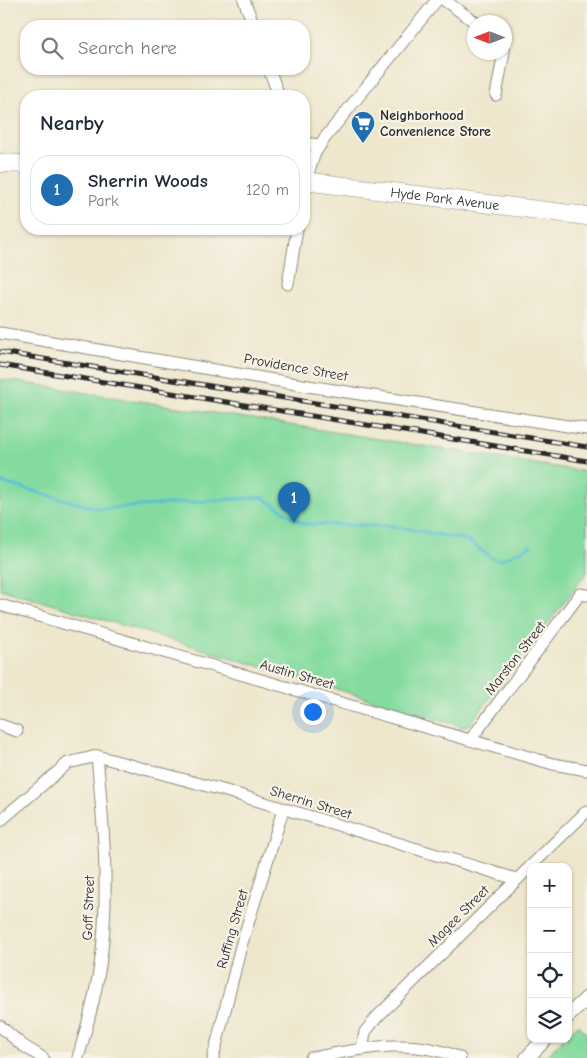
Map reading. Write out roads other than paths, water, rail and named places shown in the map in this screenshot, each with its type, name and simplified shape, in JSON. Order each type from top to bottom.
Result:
[{"type":"main road","points":[[0,163],[20,164]]},
{"type":"main road","name":"Hyde Park Avenue","points":[[310,181],[587,216]]},
{"type":"street","points":[[244,0],[252,20]]},
{"type":"street","points":[[310,167],[320,145],[437,0]]},
{"type":"street","points":[[444,0],[467,16]]},
{"type":"street","points":[[496,96],[503,60]]},
{"type":"street","points":[[271,75],[277,90]]},
{"type":"street","points":[[310,144],[320,145]]},
{"type":"street","points":[[288,284],[296,235]]},
{"type":"street","name":"Providence Street","points":[[0,333],[308,386],[587,429]]},
{"type":"street","name":"Marston Street","points":[[471,740],[584,594]]},
{"type":"street","name":"Austin Street","points":[[0,605],[553,764],[587,770]]},
{"type":"street","points":[[0,725],[17,730]]},
{"type":"street","points":[[0,821],[68,764],[97,756]]},
{"type":"street","name":"Sherrin Street","points":[[97,756],[516,879]]},
{"type":"street","name":"Goff Street","points":[[78,1058],[88,1022],[102,950],[105,854],[97,756]]},
{"type":"street","name":"Ruffing Street","points":[[213,1058],[242,946],[283,810]]},
{"type":"street","name":"Magee Street","points":[[362,1049],[365,1032],[377,1017],[587,811]]},
{"type":"street","points":[[572,1012],[587,998]]},
{"type":"street","points":[[0,1026],[22,1045],[43,1058]]},
{"type":"street","points":[[526,1058],[541,1043]]},
{"type":"street","points":[[311,1058],[405,1044],[428,1047],[460,1058]]},
{"type":"waterway","points":[[0,482],[99,509],[262,497],[304,524],[393,526],[467,540],[492,558],[500,560],[531,546]]},
{"type":"railway","points":[[0,352],[587,447]]},
{"type":"railway","points":[[0,365],[587,461]]},
{"type":"place","name":"Neighborhood Convenience Store","points":[[363,144]]},
{"type":"place","name":"Sherrin Woods","points":[[294,523]]}]
